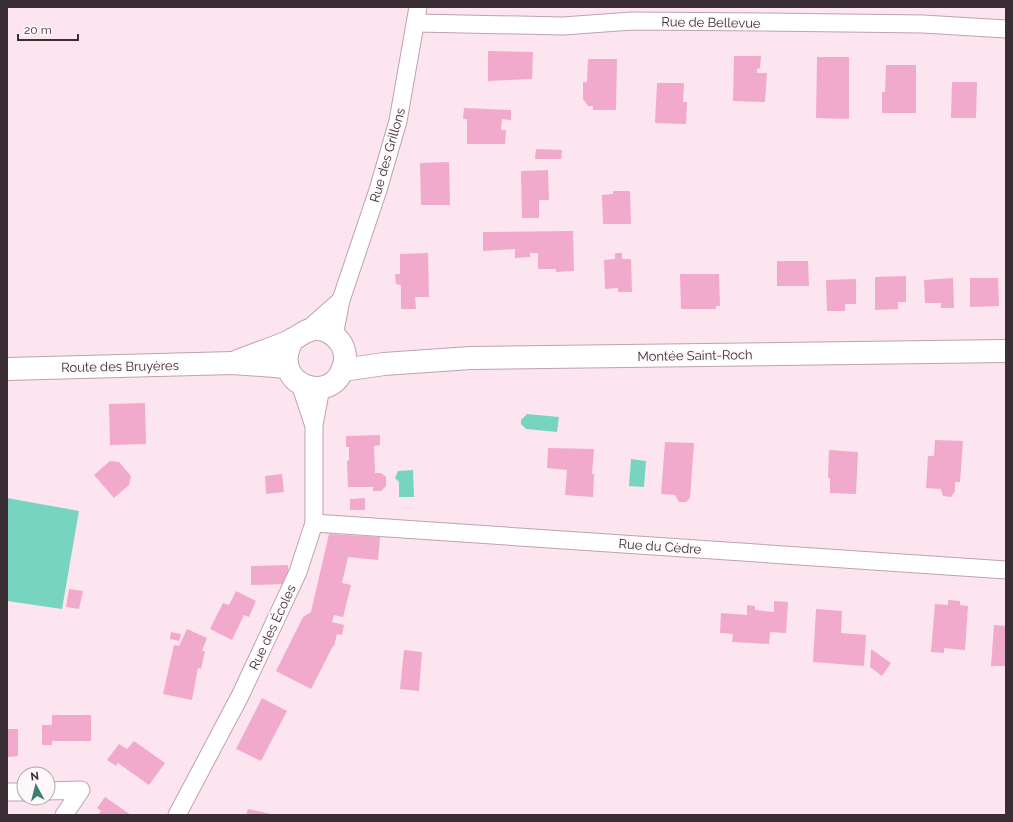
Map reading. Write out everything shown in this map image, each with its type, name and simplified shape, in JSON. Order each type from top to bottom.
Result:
[{"type":"main road","points":[[317,329],[326,331],[334,336],[343,347],[344,362],[338,379],[330,385],[321,388],[306,387],[293,376],[233,363],[317,329]]},
{"type":"main road","points":[[293,376],[287,352],[300,335]]},
{"type":"main road","name":"Montée Saint-Roch","points":[[344,362],[384,364],[470,358],[1006,351]]},
{"type":"main road","name":"Route des Bruyères","points":[[7,369],[233,363]]},
{"type":"street","name":"Rue de Bellevue","points":[[417,15],[563,26],[632,21],[923,24],[1006,29]]},
{"type":"street","name":"Rue des Grillons","points":[[334,336],[341,300],[378,190],[398,121],[417,15]]},
{"type":"street","points":[[300,335],[341,300]]},
{"type":"street","name":"Rue des Écoles","points":[[293,376],[314,425]]},
{"type":"street","name":"Rue des Écoles","points":[[177,815],[240,696],[298,572],[314,523],[314,425],[321,388]]},
{"type":"street","name":"Rue du Cèdre","points":[[314,523],[1006,570]]},
{"type":"street","points":[[56,791],[81,790],[64,815]]},
{"type":"shaded area","points":[[527,414],[559,417],[557,432],[526,429],[521,424],[521,420]]},
{"type":"shaded area","points":[[631,459],[646,461],[644,487],[629,486]]},
{"type":"shaded area","points":[[413,470],[414,497],[399,497],[399,482],[395,478],[398,471]]},
{"type":"shaded area","points":[[7,498],[79,511],[62,609],[7,601]]},
{"type":"building","points":[[488,51],[533,52],[532,79],[488,81]]},
{"type":"building","points":[[734,56],[761,56],[760,68],[757,69],[757,73],[767,73],[765,102],[733,101]]},
{"type":"building","points":[[817,57],[849,57],[849,119],[816,118]]},
{"type":"building","points":[[588,59],[617,59],[616,110],[593,110],[593,106],[588,106],[583,99],[583,82],[587,82]]},
{"type":"building","points":[[886,65],[916,65],[916,113],[882,113],[882,92],[885,92]]},
{"type":"building","points":[[952,82],[977,82],[976,118],[951,118]]},
{"type":"building","points":[[657,83],[684,83],[683,102],[687,102],[686,124],[655,123]]},
{"type":"building","points":[[464,108],[511,110],[511,120],[502,119],[501,130],[506,130],[505,144],[467,144],[467,119],[463,119]]},
{"type":"building","points":[[536,149],[562,150],[561,159],[535,159]]},
{"type":"building","points":[[449,162],[450,205],[421,205],[420,163]]},
{"type":"building","points":[[548,170],[549,200],[539,200],[539,218],[522,218],[521,171]]},
{"type":"building","points":[[613,191],[630,191],[631,224],[603,224],[602,195],[613,194]]},
{"type":"building","points":[[573,231],[574,271],[556,272],[556,269],[538,269],[538,253],[530,253],[530,257],[515,258],[515,249],[483,251],[483,232]]},
{"type":"building","points":[[428,253],[429,297],[415,297],[416,309],[401,309],[401,285],[396,284],[395,274],[400,274],[400,254]]},
{"type":"building","points":[[615,253],[622,253],[622,259],[631,259],[632,292],[618,292],[618,288],[605,289],[604,260],[615,259]]},
{"type":"building","points":[[777,261],[808,261],[809,286],[777,286]]},
{"type":"building","points":[[680,274],[719,274],[720,306],[716,306],[716,309],[681,309]]},
{"type":"building","points":[[906,276],[906,302],[898,302],[898,309],[875,310],[875,277]]},
{"type":"building","points":[[953,278],[954,308],[941,308],[941,303],[925,303],[924,280]]},
{"type":"building","points":[[970,278],[998,278],[999,306],[970,307]]},
{"type":"building","points":[[856,279],[856,304],[845,304],[845,311],[827,311],[826,280]]},
{"type":"building","points":[[145,403],[146,444],[110,445],[109,404]]},
{"type":"building","points":[[380,435],[380,445],[374,446],[375,473],[381,473],[386,477],[386,486],[381,491],[373,491],[373,487],[348,487],[347,461],[349,460],[349,447],[346,447],[346,436]]},
{"type":"building","points":[[935,440],[963,441],[960,482],[955,482],[955,491],[951,497],[943,496],[941,489],[926,488],[928,456],[934,456]]},
{"type":"building","points":[[665,442],[694,443],[690,498],[686,502],[679,502],[675,495],[661,494]]},
{"type":"building","points":[[548,448],[594,449],[592,474],[594,474],[593,497],[565,495],[567,470],[547,468]]},
{"type":"building","points":[[829,450],[858,452],[856,494],[830,493],[830,478],[828,478]]},
{"type":"building","points":[[110,461],[119,462],[131,476],[129,485],[114,498],[94,475]]},
{"type":"building","points":[[282,474],[284,492],[266,494],[265,476]]},
{"type":"building","points":[[365,498],[365,510],[350,510],[350,499]]},
{"type":"building","points":[[329,534],[380,537],[378,560],[348,557],[342,583],[351,585],[343,617],[334,615],[332,622],[344,625],[342,635],[337,634],[334,646],[311,689],[276,671],[303,617],[311,612]]},
{"type":"building","points":[[288,565],[288,577],[285,584],[251,585],[251,566]]},
{"type":"building","points":[[69,589],[83,591],[79,609],[66,607]]},
{"type":"building","points":[[236,591],[256,601],[249,617],[244,615],[232,640],[210,629],[223,603],[229,605]]},
{"type":"building","points":[[948,600],[960,601],[960,605],[968,606],[965,650],[944,648],[944,653],[931,652],[935,604],[948,605]]},
{"type":"building","points":[[774,601],[788,602],[786,633],[770,632],[769,644],[732,642],[733,634],[720,633],[721,613],[747,615],[747,605],[755,606],[755,610],[774,612]]},
{"type":"building","points":[[816,609],[842,611],[841,633],[866,635],[864,666],[813,662]]},
{"type":"building","points":[[994,625],[1006,626],[1006,666],[991,666]]},
{"type":"building","points":[[187,629],[207,638],[202,651],[205,651],[201,669],[198,668],[192,700],[163,694],[174,645],[179,646]]},
{"type":"building","points":[[171,632],[181,634],[179,641],[170,639]]},
{"type":"building","points":[[871,649],[891,663],[882,676],[870,667]]},
{"type":"building","points":[[404,650],[422,652],[419,691],[400,689]]},
{"type":"building","points":[[262,698],[287,711],[261,761],[236,749]]},
{"type":"building","points":[[52,715],[91,715],[91,741],[52,741],[52,745],[42,745],[42,725],[52,725]]},
{"type":"building","points":[[7,729],[18,729],[18,756],[7,757]]},
{"type":"building","points":[[134,741],[165,763],[149,785],[118,763],[116,766],[107,760],[119,744],[127,749]]},
{"type":"building","points":[[105,797],[131,815],[98,815],[101,811],[97,808]]},
{"type":"building","points":[[248,809],[271,814],[271,815],[246,815]]}]
